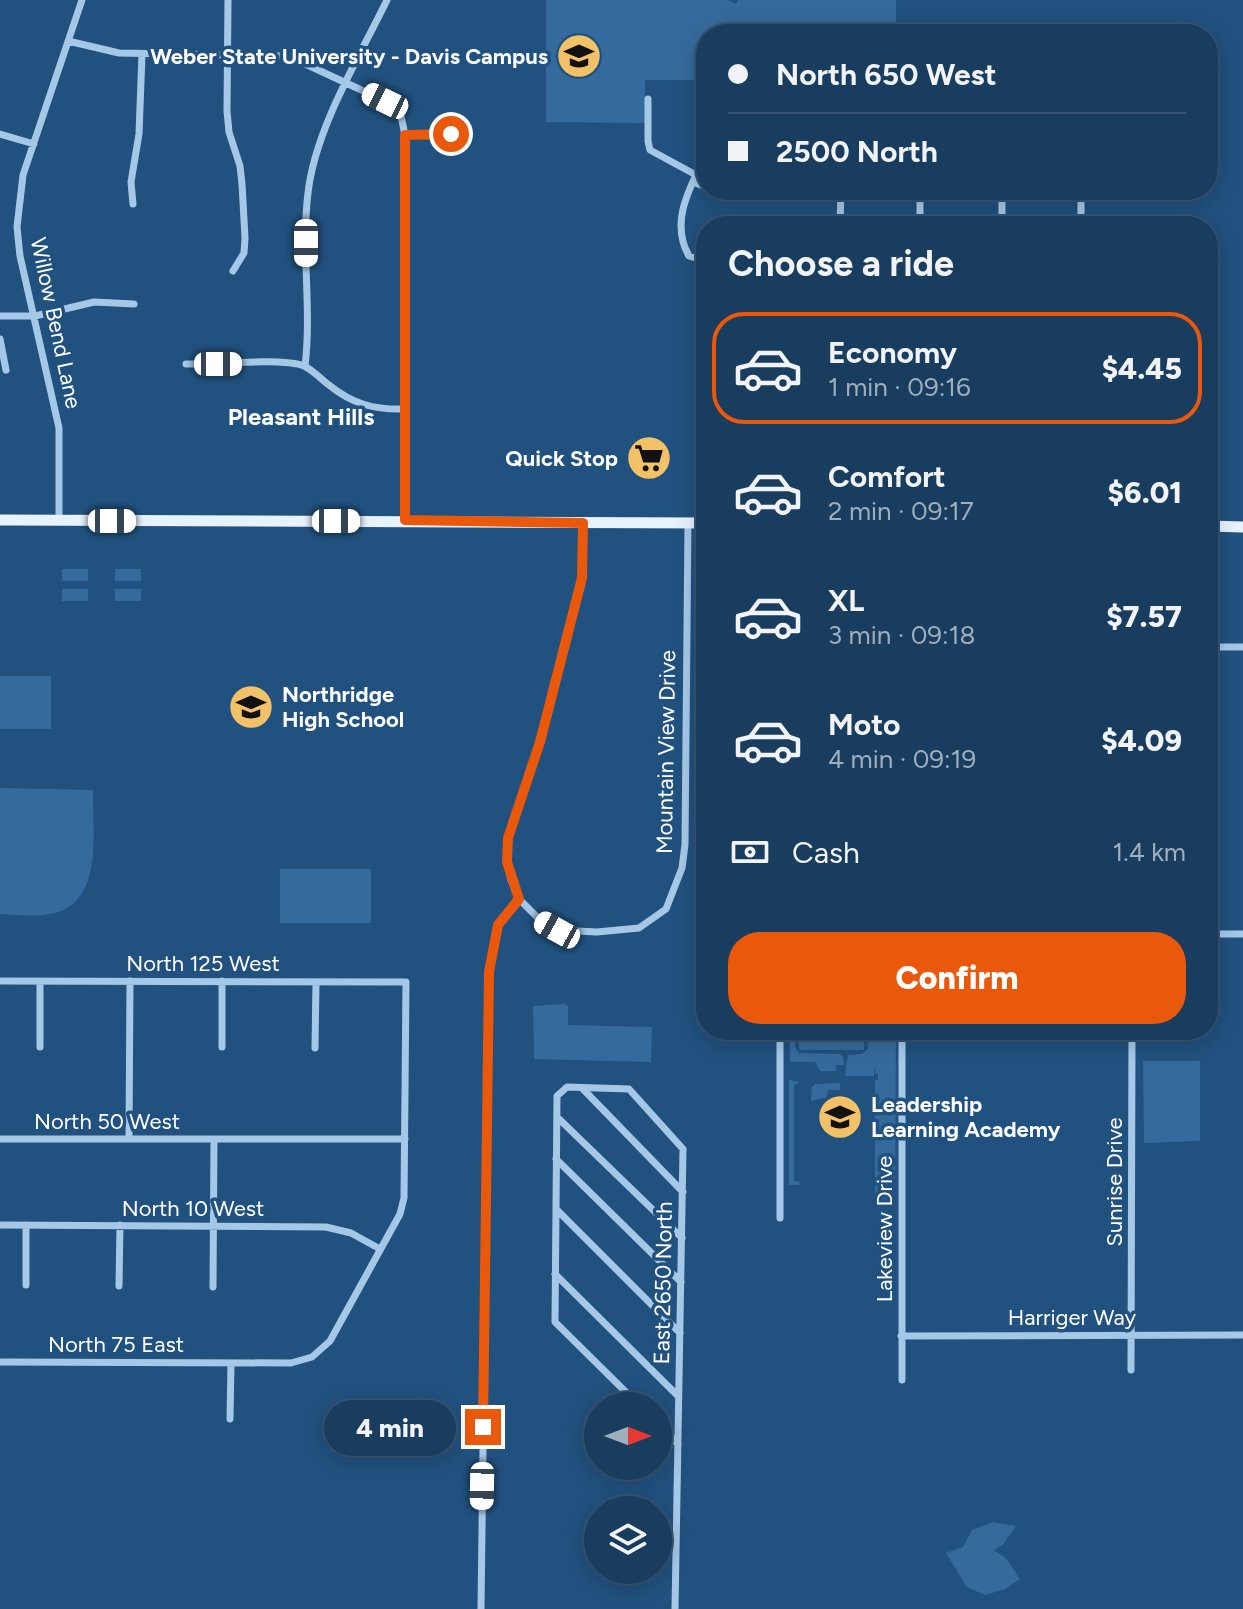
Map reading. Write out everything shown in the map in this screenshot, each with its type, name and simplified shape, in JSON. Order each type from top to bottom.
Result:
[{"type":"main road","points":[[0,520],[696,523]]},
{"type":"main road","points":[[1218,526],[1243,527]]},
{"type":"street","name":"Willow Bend Lane","points":[[59,520],[59,428],[20,256],[17,227],[23,175],[82,0]]},
{"type":"street","points":[[228,0],[229,132],[240,166],[245,238],[244,253],[233,271]]},
{"type":"street","points":[[305,366],[308,193],[312,166],[323,133],[387,0]]},
{"type":"street","points":[[68,41],[94,49],[142,54],[288,56],[348,83],[394,108],[401,116],[405,135],[405,520]]},
{"type":"street","points":[[133,204],[131,182],[139,134],[142,54]]},
{"type":"street","points":[[648,99],[650,150],[695,178],[681,212],[682,243],[689,256],[696,258]]},
{"type":"street","points":[[0,134],[34,144]]},
{"type":"street","points":[[405,135],[451,134]]},
{"type":"street","points":[[0,316],[35,316],[94,302],[134,304]]},
{"type":"street","points":[[0,339],[6,370]]},
{"type":"street","points":[[186,364],[274,363],[305,366],[341,395],[357,403],[383,409],[404,409]]},
{"type":"street","points":[[481,1609],[489,972],[498,925],[519,899],[507,862],[508,838],[540,742],[582,578],[583,523]]},
{"type":"street","name":"Mountain View Drive","points":[[519,899],[539,919],[557,930],[617,932],[639,928],[664,912],[675,892],[685,845],[688,523]]},
{"type":"street","points":[[1218,647],[1243,647]]},
{"type":"street","points":[[1218,934],[1243,934]]},
{"type":"street","name":"North 125 West","points":[[0,981],[406,982]]},
{"type":"street","points":[[129,1139],[130,981]]},
{"type":"street","points":[[222,981],[222,1047]]},
{"type":"street","points":[[40,982],[40,1047]]},
{"type":"street","points":[[315,1048],[316,982]]},
{"type":"street","name":"North 75 East","points":[[0,1362],[291,1363],[312,1357],[323,1349],[400,1214],[404,1198],[406,982]]},
{"type":"street","points":[[780,1040],[780,1218]]},
{"type":"street","name":"Lakeview Drive","points":[[902,1040],[902,1380]]},
{"type":"street","name":"Sunrise Drive","points":[[1131,1370],[1132,1040]]},
{"type":"street","points":[[626,1392],[555,1322],[557,1096],[567,1087],[582,1088],[683,1192]]},
{"type":"street","name":"East 2650 North","points":[[582,1088],[629,1089],[683,1149],[675,1609]]},
{"type":"street","points":[[557,1116],[682,1238]]},
{"type":"street","name":"North 50 West","points":[[0,1139],[405,1139]]},
{"type":"street","points":[[213,1287],[214,1139]]},
{"type":"street","points":[[556,1159],[681,1282]]},
{"type":"street","points":[[556,1209],[680,1333]]},
{"type":"street","name":"North 10 West","points":[[0,1225],[326,1227],[351,1233],[380,1249]]},
{"type":"street","points":[[26,1225],[26,1285]]},
{"type":"street","points":[[119,1286],[120,1225]]},
{"type":"street","points":[[555,1274],[678,1396]]},
{"type":"street","name":"Harriger Way","points":[[901,1336],[1243,1335]]},
{"type":"street","points":[[230,1419],[231,1363]]},
{"type":"street","points":[[672,1438],[678,1444]]},
{"type":"shaded area","name":"Weber State University - Davis Campus","points":[[546,0],[728,0],[736,4],[738,0],[896,0],[896,24],[696,24],[696,80],[645,80],[645,123],[546,122]]},
{"type":"shaded area","points":[[62,569],[88,569],[88,581],[62,581]]},
{"type":"shaded area","points":[[115,569],[141,569],[141,581],[115,581]]},
{"type":"shaded area","points":[[62,589],[88,589],[88,601],[62,601]]},
{"type":"shaded area","points":[[115,589],[141,589],[141,601],[115,601]]},
{"type":"shaded area","points":[[0,676],[51,676],[51,729],[0,729]]},
{"type":"shaded area","points":[[0,788],[93,790],[92,864],[80,897],[68,908],[44,915],[0,914]]},
{"type":"shaded area","points":[[280,869],[371,869],[371,923],[280,923]]},
{"type":"shaded area","points":[[533,1006],[568,1006],[568,1025],[652,1027],[651,1062],[534,1059]]},
{"type":"shaded area","points":[[790,1040],[795,1040],[799,1053],[840,1054],[844,1065],[836,1065],[836,1071],[820,1071],[815,1062],[790,1062]]},
{"type":"shaded area","points":[[799,1040],[864,1040],[864,1050],[799,1048]]},
{"type":"shaded area","points":[[868,1040],[896,1040],[895,1200],[875,1200],[875,1080],[878,1080],[878,1074],[874,1065],[874,1076],[845,1076],[848,1055],[862,1054],[868,1049]]},
{"type":"shaded area","points":[[1143,1061],[1200,1061],[1200,1141],[1144,1143]]},
{"type":"shaded area","points":[[789,1080],[800,1082],[794,1085],[794,1181],[800,1182],[799,1185],[789,1185]]},
{"type":"shaded area","points":[[840,1083],[840,1090],[828,1090],[827,1097],[811,1101],[815,1084]]},
{"type":"shaded area","points":[[993,1522],[1016,1526],[1003,1545],[994,1550],[1006,1558],[1020,1579],[1005,1589],[985,1595],[967,1587],[946,1553],[963,1547],[972,1530]]},
{"type":"place","name":"Weber State University - Davis Campus","points":[[579,56]]},
{"type":"place","name":"Quick Stop","points":[[649,458]]},
{"type":"place","name":"Northridge High School","points":[[251,707]]},
{"type":"place","name":"Leadership Learning Academy","points":[[840,1117]]},
{"type":"district","name":"Pleasant Hills","points":[[301,416]]},
{"type":"route","points":[[451,134],[405,135],[405,520],[583,523],[584,537],[582,578],[540,742],[508,838],[507,862],[519,899],[498,925],[489,972],[483,1427]]}]
